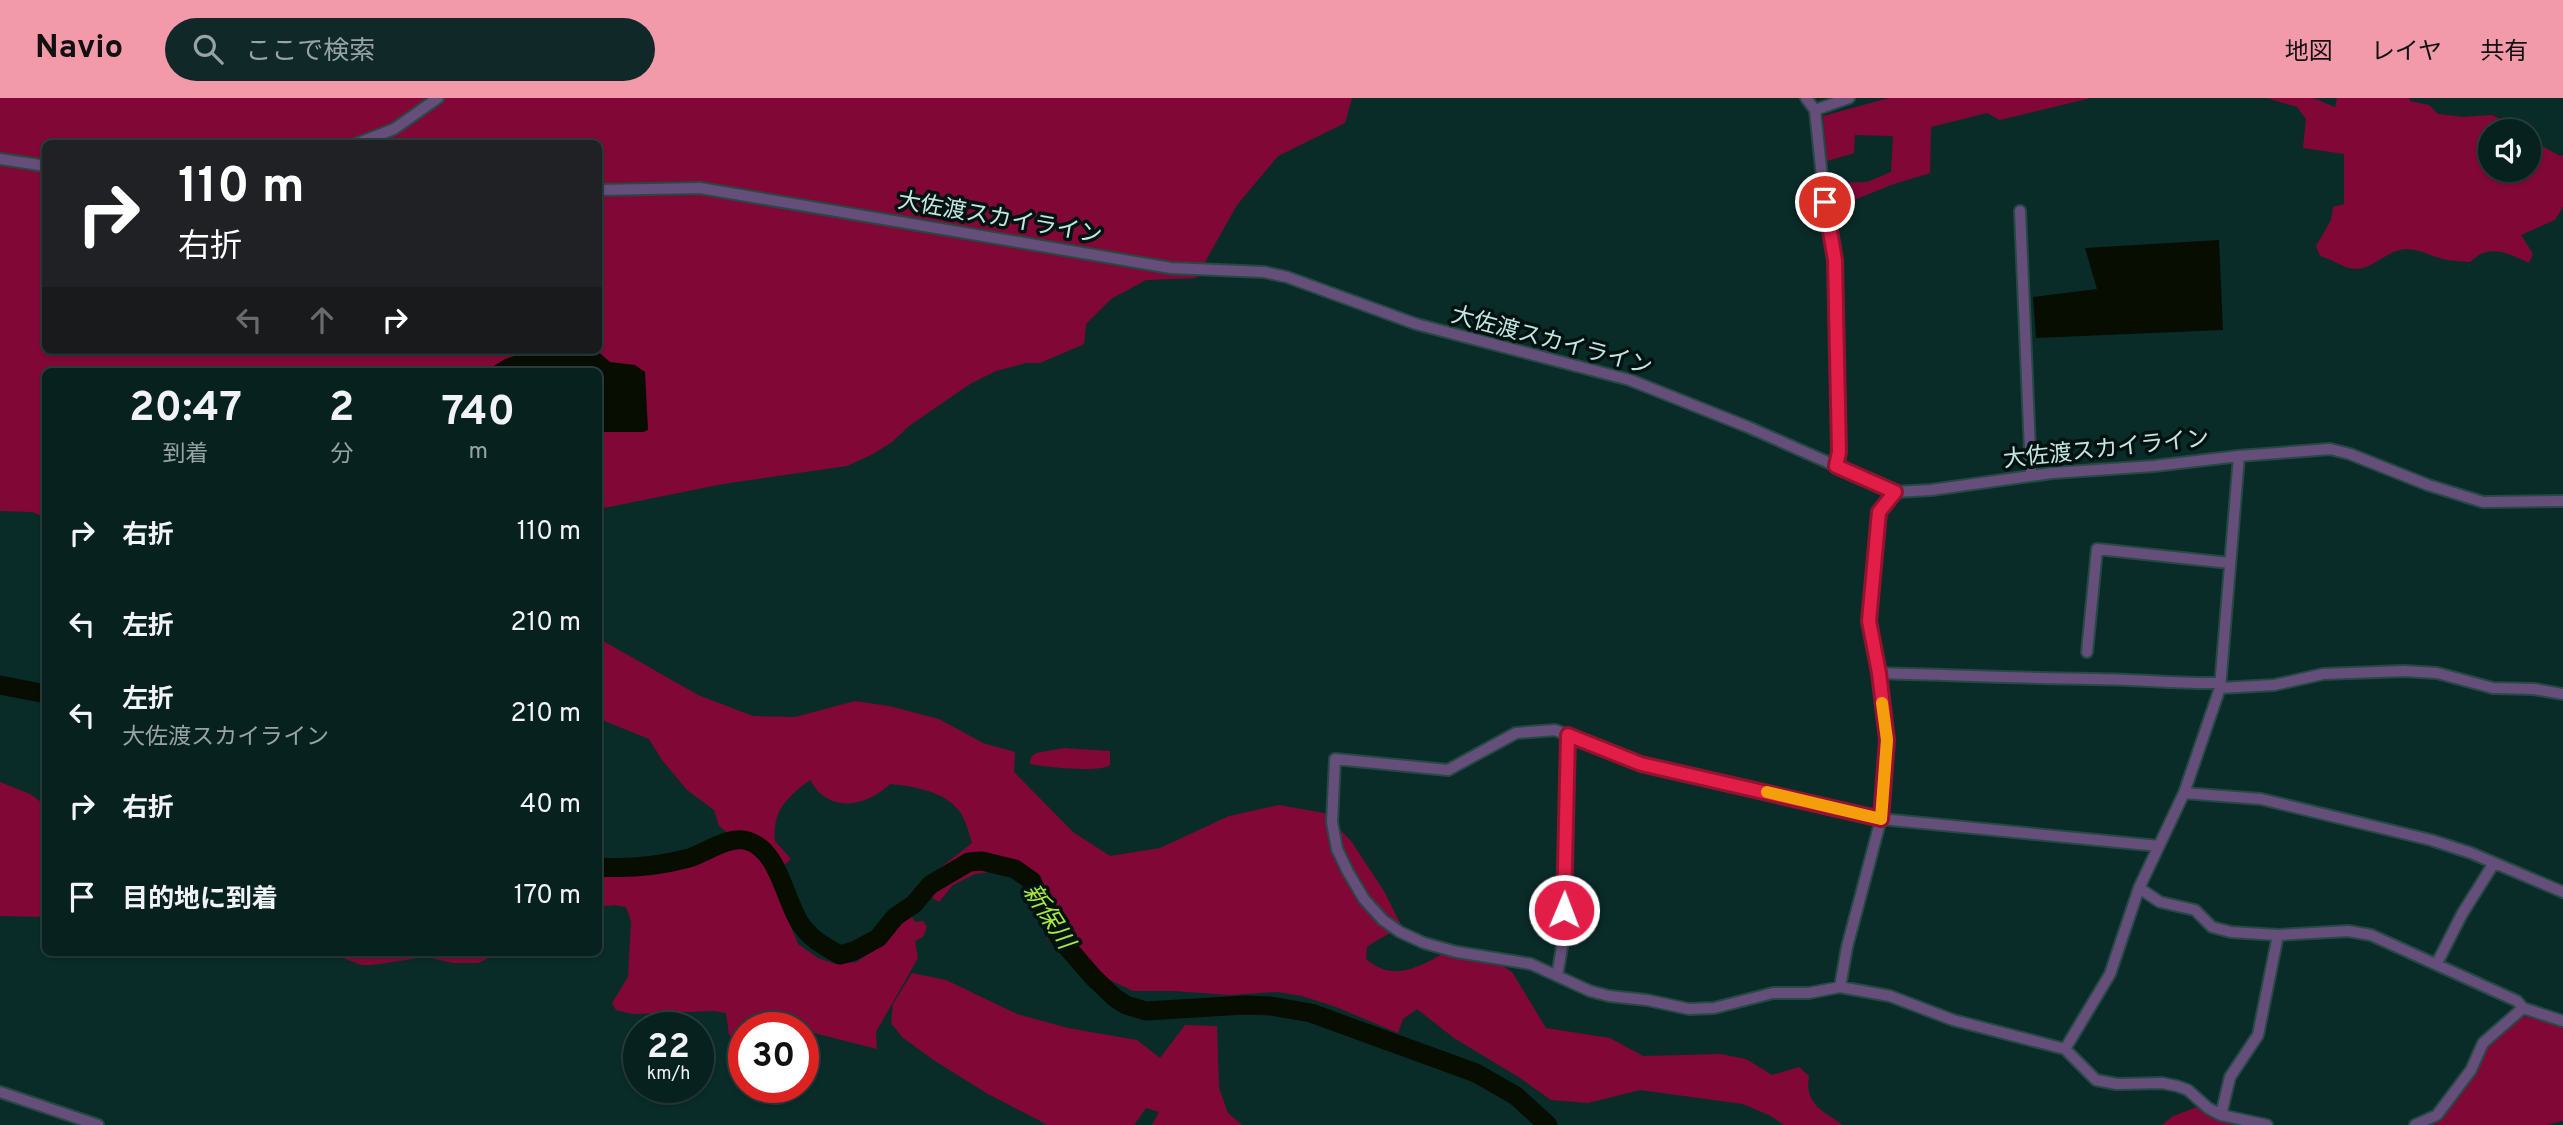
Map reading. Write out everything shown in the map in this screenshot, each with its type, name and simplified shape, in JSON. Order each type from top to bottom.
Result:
[{"type":"street","points":[[367,140],[394,130],[438,98]]},
{"type":"street","points":[[1806,98],[1815,110],[1823,187],[1835,260],[1839,452],[1836,466]]},
{"type":"street","points":[[1815,110],[1849,98]]},
{"type":"street","points":[[0,159],[42,165]]},
{"type":"street","name":"大佐渡スカイライン","points":[[602,190],[700,188],[1171,268],[1264,272],[1287,277],[1416,324],[1630,380],[1895,492],[1931,490],[2031,475],[2330,449],[2483,502],[2563,501]]},
{"type":"street","points":[[2020,211],[2031,475]]},
{"type":"street","points":[[2065,1049],[2110,974],[2139,888],[2184,793],[2220,686],[2239,456]]},
{"type":"street","points":[[1840,987],[1850,936],[1881,819],[1887,740],[1879,673],[1869,621],[1879,512],[1895,492]]},
{"type":"street","points":[[2087,652],[2097,549],[2230,563]]},
{"type":"street","points":[[1879,673],[2033,679],[2094,678],[2220,686],[2274,685],[2323,674],[2404,671],[2437,673],[2493,688],[2535,689],[2563,694]]},
{"type":"street","points":[[2159,846],[1881,819],[1641,764],[1555,730],[1516,733],[1448,770],[1335,759],[1332,821],[1337,849],[1364,899],[1383,920],[1400,932],[1424,943],[1457,952],[1531,964],[1590,991],[1609,996],[1647,1000],[1689,1009],[1714,1008],[1773,993],[1809,993],[1840,987],[1890,996],[1953,1020],[2065,1049],[2096,1080],[2117,1084],[2162,1083],[2177,1086],[2188,1090],[2208,1108],[2221,1115],[2267,1125]]},
{"type":"street","points":[[1557,976],[1564,935],[1568,735]]},
{"type":"street","points":[[2184,793],[2261,799],[2431,840],[2563,892]]},
{"type":"street","points":[[2437,963],[2462,914],[2494,863]]},
{"type":"street","points":[[2139,888],[2161,902],[2195,910],[2212,927],[2219,930],[2278,935],[2348,931],[2371,935],[2517,1001],[2523,1008],[2563,1021]]},
{"type":"street","points":[[2221,1115],[2230,1077],[2258,1035],[2278,935]]},
{"type":"street","points":[[2415,1125],[2437,1115],[2471,1070],[2483,1043],[2523,1008]]},
{"type":"street","points":[[0,1092],[98,1125]]},
{"type":"shaded area","points":[[0,98],[1352,98],[1345,123],[1278,156],[1237,205],[1196,278],[1146,280],[1111,299],[1086,324],[1084,344],[1040,363],[1026,363],[996,371],[970,384],[909,426],[892,442],[847,466],[723,484],[602,508],[602,368],[42,368],[42,516],[32,512],[0,511]]},
{"type":"shaded area","points":[[1889,98],[2091,98],[2000,120],[1987,113],[1931,127],[1930,173],[1891,185],[1832,209],[1829,191],[1839,183],[1867,182],[1891,172],[1893,136],[1855,135],[1854,153],[1827,161],[1823,116]]},
{"type":"shaded area","points":[[2267,98],[2313,98],[2335,107],[2337,98],[2409,98],[2410,101],[2429,105],[2438,114],[2463,117],[2492,115],[2500,119],[2478,119],[2478,182],[2541,182],[2541,147],[2544,147],[2563,155],[2563,207],[2555,220],[2521,235],[2533,254],[2529,263],[2514,256],[2491,251],[2470,262],[2443,259],[2406,249],[2393,252],[2363,268],[2347,267],[2320,256],[2316,246],[2331,220],[2333,207],[2344,204],[2344,154],[2303,148],[2306,119],[2297,107]]},
{"type":"shaded area","points":[[2219,240],[2223,330],[2036,338],[2033,297],[2097,289],[2085,248]]},
{"type":"shaded area","points":[[521,354],[601,354],[610,362],[635,365],[645,372],[648,430],[602,434],[602,368],[491,368]]},
{"type":"shaded area","points":[[602,640],[698,695],[753,716],[795,717],[855,701],[889,706],[939,719],[983,743],[1015,752],[1014,772],[1073,832],[1110,856],[1160,848],[1229,816],[1279,805],[1324,813],[1351,841],[1384,891],[1401,925],[1367,947],[1366,959],[1376,966],[1386,970],[1405,970],[1415,968],[1444,953],[1501,965],[1512,972],[1546,1028],[1610,1038],[1643,1056],[1721,1054],[1746,1059],[1772,1075],[1799,1067],[1809,1076],[1809,1094],[1812,1100],[1822,1111],[1843,1125],[1784,1125],[1743,1104],[1640,1090],[1588,1103],[1551,1100],[1454,1038],[1417,1009],[1403,1019],[1398,1033],[1336,1007],[1302,996],[1278,992],[1229,995],[1133,991],[1076,964],[1048,939],[1025,883],[998,871],[975,874],[953,885],[939,902],[928,895],[927,882],[935,872],[972,843],[960,812],[937,794],[890,784],[866,800],[847,803],[829,799],[819,792],[810,780],[788,799],[776,821],[775,841],[791,859],[783,866],[763,845],[747,835],[729,834],[719,826],[714,810],[687,790],[662,760],[649,739],[602,720]]},
{"type":"shaded area","points":[[1064,748],[1110,751],[1110,765],[1085,769],[1030,764],[1031,757],[1036,753]]},
{"type":"shaded area","points":[[0,782],[30,794],[42,803],[42,917],[0,916]]},
{"type":"shaded area","points":[[740,847],[754,853],[764,863],[798,944],[818,958],[835,964],[856,962],[886,943],[903,918],[912,917],[915,922],[923,921],[927,927],[923,937],[915,941],[918,958],[876,1032],[877,1049],[819,1034],[819,1012],[728,1012],[728,1028],[726,1013],[714,1011],[616,1010],[612,1003],[628,977],[631,921],[626,907],[602,907],[602,873],[653,871],[688,864]]},
{"type":"shaded area","points":[[337,956],[493,956],[478,963],[453,963],[426,957],[362,965]]},
{"type":"shaded area","points":[[912,973],[946,980],[1017,1014],[1068,1028],[1137,1040],[1160,1058],[1185,1025],[1217,1026],[1219,1088],[1228,1113],[1242,1125],[1152,1125],[1159,1112],[1146,1108],[1134,1125],[1048,1125],[988,1094],[902,1037],[891,1023],[893,1004]]},
{"type":"shaded area","points":[[2523,1016],[2563,1025],[2563,1121],[2546,1125],[2427,1125],[2443,1117],[2475,1075],[2487,1048],[2502,1031]]},
{"type":"shaded area","points":[[2197,1107],[2210,1117],[2246,1125],[2162,1125],[2173,1116]]},
{"type":"waterway","name":"新保川","points":[[0,685],[42,693]]},
{"type":"waterway","name":"新保川","points":[[602,867],[666,863],[689,858],[730,841],[744,840],[766,853],[806,931],[840,955],[878,938],[895,917],[914,904],[930,885],[969,862],[982,861],[1015,869],[1032,881],[1050,923],[1061,940],[1093,977],[1126,1005],[1146,1011],[1271,1006],[1311,1013],[1476,1073],[1516,1096],[1548,1125]]},
{"type":"slow traffic","points":[[1767,792],[1881,819],[1887,740],[1882,703]]},
{"type":"route","points":[[1564,910],[1568,735],[1641,764],[1881,819],[1887,740],[1879,673],[1869,621],[1879,512],[1895,492],[1836,466],[1839,452],[1835,260],[1825,202]]}]
